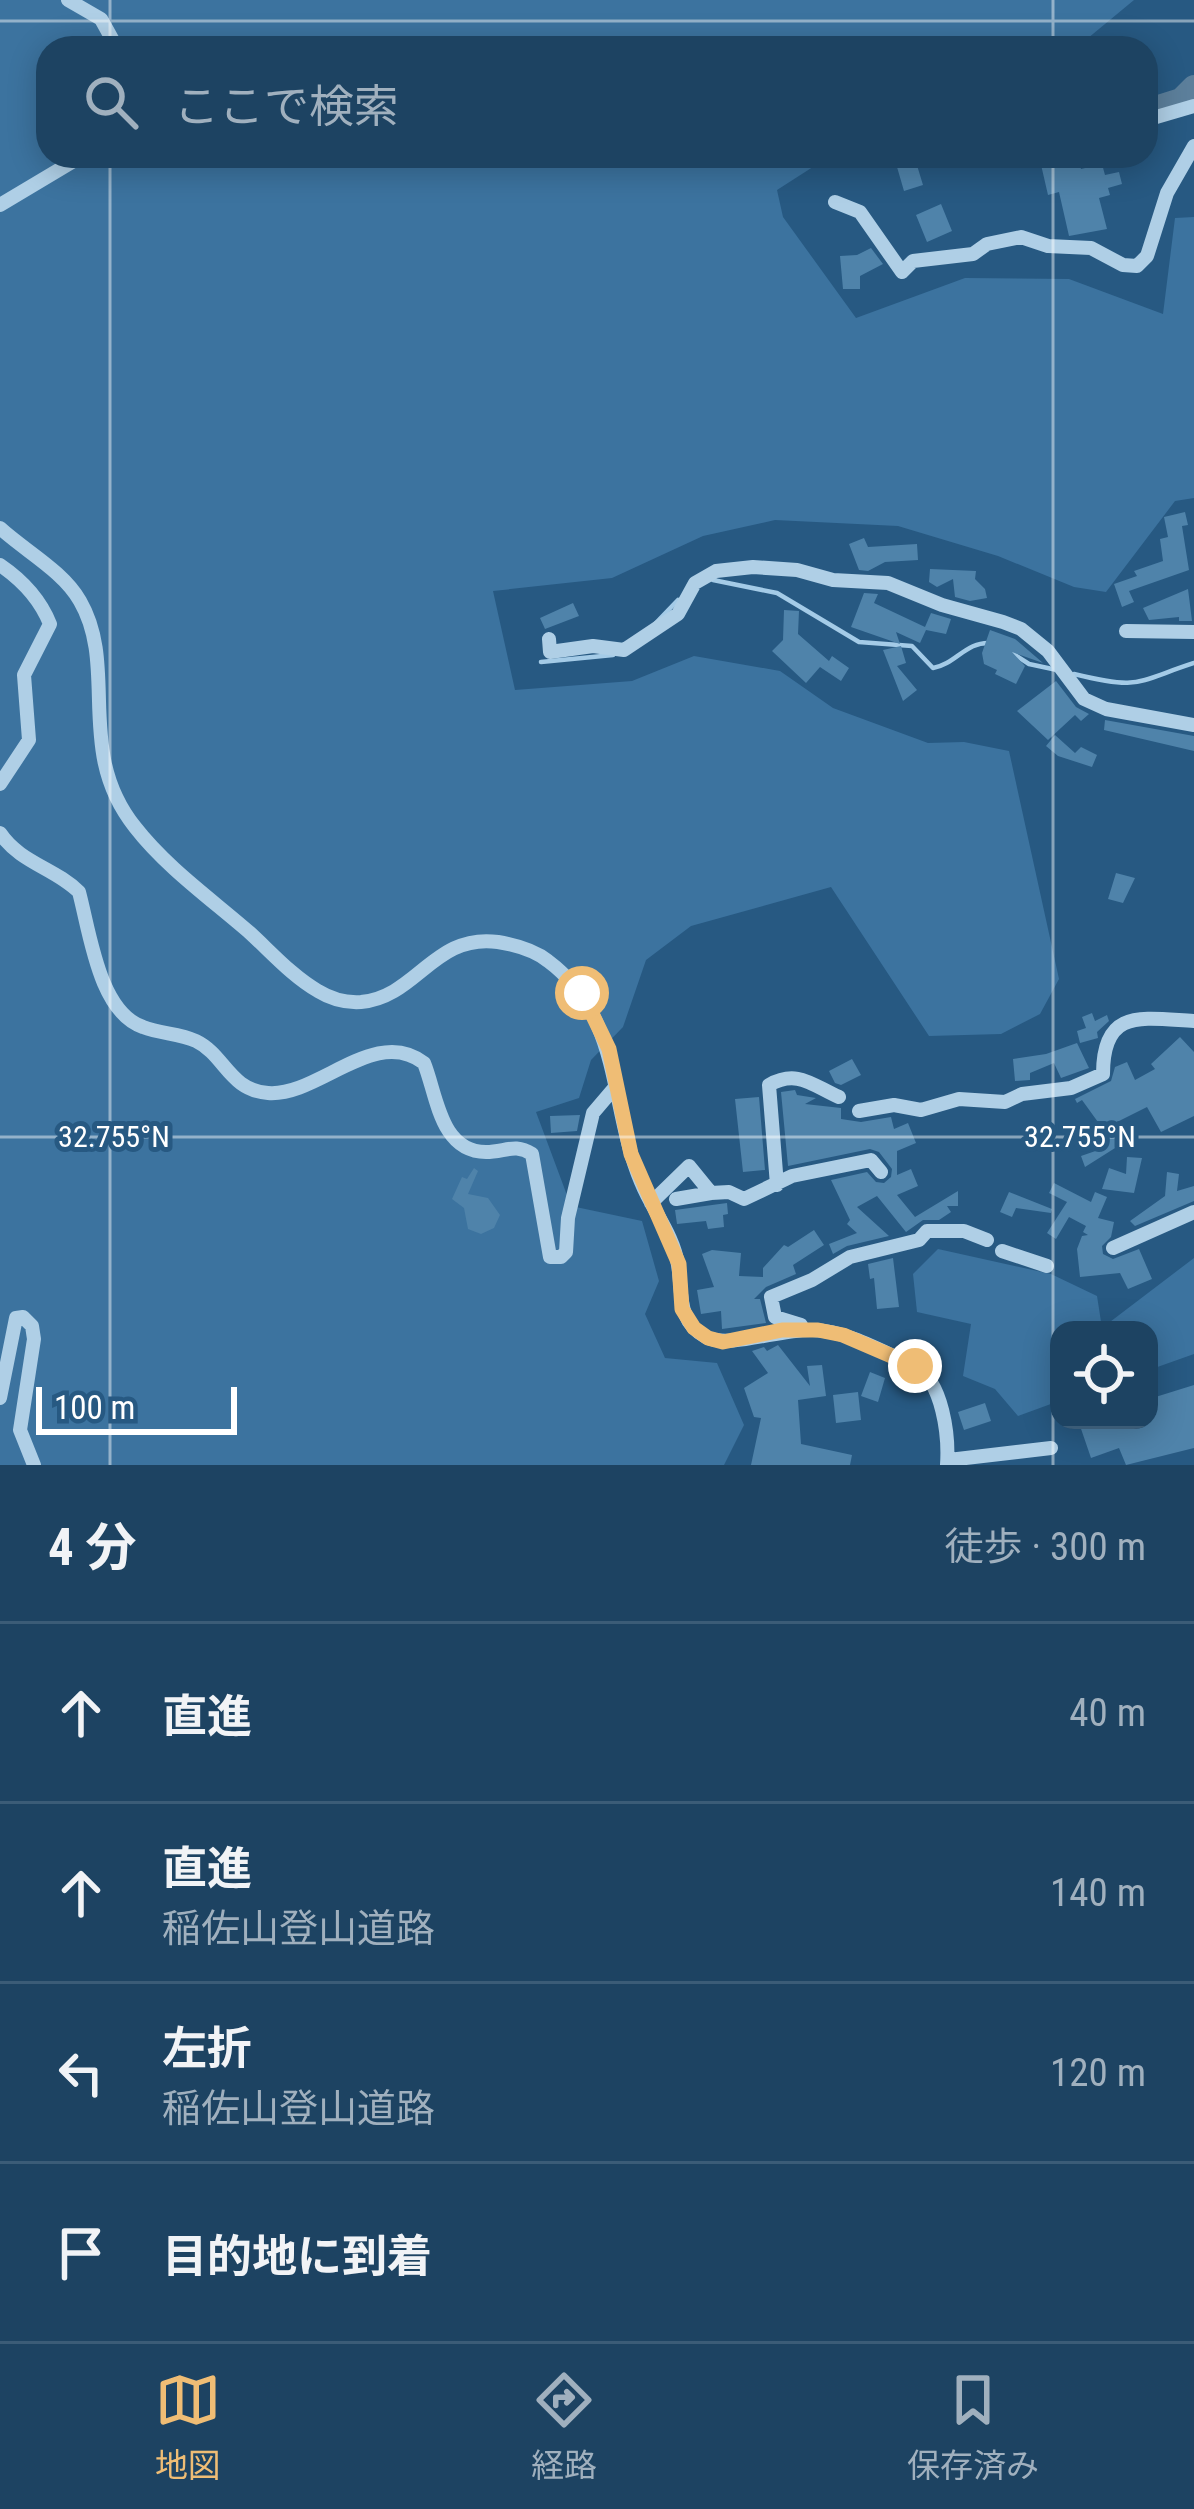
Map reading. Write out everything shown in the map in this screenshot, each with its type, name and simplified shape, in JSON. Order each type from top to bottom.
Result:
[{"type":"street","points":[[68,0],[101,19],[110,36]]},
{"type":"street","points":[[1158,116],[1194,106]]},
{"type":"street","points":[[835,202],[860,212],[902,272],[913,261],[973,254],[987,244],[1021,236],[1048,246],[1091,248],[1123,265],[1137,266],[1147,256],[1167,193],[1194,146]]},
{"type":"street","points":[[0,205],[62,168]]},
{"type":"street","points":[[0,528],[72,589],[87,614],[105,770],[128,816],[167,860],[295,975],[336,1000],[364,1002],[398,989],[457,945],[489,941],[547,960],[582,993],[598,1023],[613,1067],[631,1154],[679,1264],[682,1309],[694,1328],[723,1342],[782,1330],[818,1330]]},
{"type":"street","points":[[0,565],[43,607],[50,624],[24,675],[28,740],[0,784]]},
{"type":"street","points":[[549,639],[550,652],[593,646],[624,650],[678,614],[695,584],[716,571],[797,570],[833,580],[887,583],[1004,622],[1048,651],[1084,698],[1106,710],[1194,725]]},
{"type":"street","points":[[1126,632],[1194,632]]},
{"type":"street","points":[[0,833],[23,857],[67,880],[79,892],[111,1003],[124,1017],[206,1046],[237,1082],[261,1093],[278,1093],[327,1076],[360,1058],[398,1054],[424,1063],[438,1113],[457,1140],[473,1150],[517,1146],[532,1154],[550,1257],[566,1252],[568,1218],[592,1113],[616,1085]]},
{"type":"street","points":[[859,1111],[895,1106],[921,1110],[958,1099],[1005,1102],[1022,1094],[1058,1092],[1103,1074],[1108,1035],[1114,1028],[1134,1021],[1194,1021]]},
{"type":"street","points":[[777,1185],[769,1085],[781,1078],[803,1077],[838,1097]]},
{"type":"street","points":[[676,1199],[729,1192],[744,1198],[792,1176],[872,1160],[881,1172]]},
{"type":"street","points":[[651,1203],[689,1166],[710,1193]]},
{"type":"street","points":[[1113,1248],[1194,1212]]},
{"type":"street","points":[[987,1240],[964,1231],[927,1231],[919,1240],[850,1257],[771,1297],[776,1317],[843,1335],[925,1372],[943,1418],[948,1463],[1051,1448]]},
{"type":"street","points":[[1003,1251],[1047,1266]]},
{"type":"street","points":[[0,1398],[16,1318],[23,1317],[32,1326],[34,1339],[20,1430],[34,1465]]},
{"type":"shaded area","points":[[0,0],[1134,0],[1090,36],[36,36],[36,168],[811,168],[777,190],[783,217],[856,318],[965,278],[1069,279],[1163,314],[1175,218],[1194,217],[1194,498],[1175,501],[1106,592],[1074,587],[998,556],[898,526],[775,520],[703,536],[612,578],[493,591],[515,690],[632,681],[694,656],[780,671],[833,708],[928,743],[964,742],[1009,751],[1059,979],[1040,1014],[1001,1034],[929,1036],[831,887],[691,926],[646,960],[623,1027],[591,1060],[579,1098],[536,1112],[571,1206],[642,1221],[659,1281],[645,1314],[665,1358],[717,1363],[744,1425],[724,1465],[0,1465]]},
{"type":"shaded area","points":[[938,1249],[1051,1274],[1097,1296],[1101,1321],[1050,1321],[1050,1404],[1018,1416],[995,1389],[963,1376],[971,1324],[917,1312],[913,1274]]},
{"type":"shaded area","points":[[1194,1258],[1194,1354],[1158,1367],[1158,1321],[1111,1321]]},
{"type":"building","points":[[897,168],[918,168],[923,185],[904,191]]},
{"type":"building","points":[[1042,168],[1103,168],[1105,175],[1119,172],[1122,184],[1108,188],[1110,195],[1099,198],[1107,229],[1069,236],[1059,192],[1048,195]]},
{"type":"building","points":[[941,204],[952,231],[927,242],[916,215]]},
{"type":"building","points":[[871,248],[883,264],[860,276],[860,289],[843,289],[840,256]]},
{"type":"building","points":[[1185,512],[1188,525],[1182,526],[1189,570],[1129,591],[1134,602],[1122,607],[1114,584],[1163,561],[1160,539],[1168,537],[1164,517]]},
{"type":"building","points":[[864,538],[868,547],[917,544],[918,560],[859,570],[849,544]]},
{"type":"building","points":[[930,569],[976,571],[975,579],[987,598],[955,597],[953,579],[937,587],[929,582]]},
{"type":"building","points":[[1188,589],[1192,621],[1179,621],[1179,617],[1149,620],[1143,608]]},
{"type":"building","points":[[864,593],[878,594],[874,603],[925,627],[931,613],[951,619],[946,634],[926,630],[920,643],[896,632],[900,644],[851,627]]},
{"type":"building","points":[[573,603],[579,616],[545,629],[540,618]]},
{"type":"building","points":[[784,610],[799,611],[798,634],[829,661],[832,656],[849,668],[841,681],[820,667],[806,683],[772,651],[783,640]]},
{"type":"building","points":[[990,630],[1015,639],[1043,663],[1012,652],[1025,666],[1016,684],[995,674],[997,670],[984,664],[982,653]]},
{"type":"building","points":[[901,646],[906,663],[897,666],[917,690],[903,701],[883,650]]},
{"type":"building","points":[[1056,681],[1076,707],[1089,714],[1081,721],[1075,715],[1048,740],[1017,711]]},
{"type":"building","points":[[1105,720],[1194,736],[1194,751],[1104,730]]},
{"type":"building","points":[[1055,735],[1075,753],[1081,747],[1097,755],[1092,767],[1058,756],[1046,746]]},
{"type":"building","points":[[1116,873],[1135,878],[1123,903],[1108,899]]},
{"type":"building","points":[[1092,1013],[1095,1021],[1107,1015],[1109,1021],[1097,1032],[1098,1038],[1080,1043],[1077,1031],[1086,1028],[1082,1017]]},
{"type":"building","points":[[1180,1037],[1194,1052],[1194,1116],[1161,1132],[1147,1107],[1103,1129],[1082,1100],[1077,1103],[1075,1099],[1111,1081],[1115,1067],[1127,1062],[1135,1080],[1155,1069],[1151,1064]]},
{"type":"building","points":[[1077,1043],[1089,1068],[1061,1078],[1054,1063],[1030,1073],[1030,1080],[1015,1081],[1013,1059]]},
{"type":"building","points":[[852,1059],[861,1075],[841,1085],[835,1083],[829,1071]]},
{"type":"building","points":[[795,1090],[797,1095],[816,1098],[805,1104],[841,1108],[841,1119],[861,1122],[891,1117],[894,1129],[908,1123],[916,1143],[897,1151],[897,1175],[911,1169],[918,1186],[897,1195],[915,1217],[958,1191],[958,1206],[947,1206],[951,1212],[939,1220],[923,1220],[906,1232],[877,1196],[857,1207],[889,1236],[833,1254],[829,1244],[857,1233],[847,1224],[850,1220],[831,1180],[867,1172],[884,1183],[892,1169],[879,1152],[870,1149],[788,1166],[781,1092]]},
{"type":"building","points":[[759,1097],[765,1170],[743,1172],[735,1099]]},
{"type":"building","points":[[580,1115],[577,1131],[551,1133],[550,1116]]},
{"type":"building","points":[[1114,1129],[1123,1143],[1085,1167],[1081,1156],[1107,1147],[1101,1137]]},
{"type":"building","points":[[1127,1157],[1142,1158],[1134,1193],[1102,1189],[1109,1168],[1126,1174]]},
{"type":"building","points":[[474,1168],[478,1171],[468,1194],[488,1198],[500,1215],[494,1228],[481,1234],[468,1229],[464,1208],[452,1199],[462,1177],[467,1179]]},
{"type":"building","points":[[1167,1172],[1179,1174],[1177,1191],[1194,1186],[1194,1201],[1135,1226],[1130,1221],[1165,1196]]},
{"type":"building","points":[[1054,1183],[1091,1202],[1095,1192],[1107,1197],[1098,1218],[1114,1222],[1103,1254],[1113,1259],[1139,1249],[1152,1279],[1128,1289],[1120,1273],[1080,1277],[1077,1249],[1082,1236],[1088,1235],[1083,1232],[1086,1226],[1069,1217],[1056,1239],[1047,1233],[1067,1202],[1049,1193]]},
{"type":"building","points":[[1009,1192],[1052,1209],[1051,1213],[1016,1208],[1012,1217],[1000,1212]]},
{"type":"building","points":[[727,1203],[724,1227],[708,1229],[706,1221],[677,1224],[675,1210]]},
{"type":"building","points":[[814,1230],[824,1245],[793,1265],[796,1274],[766,1287],[754,1299],[760,1299],[766,1323],[722,1329],[721,1311],[701,1314],[697,1290],[714,1287],[702,1254],[712,1250],[741,1253],[739,1276],[763,1277],[763,1268],[784,1245]]},
{"type":"building","points":[[893,1258],[899,1307],[877,1309],[868,1264]]},
{"type":"building","points":[[778,1345],[810,1386],[807,1366],[822,1365],[826,1396],[798,1400],[801,1444],[852,1455],[850,1465],[751,1465],[761,1418],[754,1417],[744,1388],[768,1373],[752,1351]]},
{"type":"building","points":[[870,1372],[885,1378],[878,1402],[861,1396]]},
{"type":"building","points":[[1194,1385],[1194,1448],[1126,1465],[1119,1448],[1091,1458],[1081,1429],[1158,1429],[1158,1396]]},
{"type":"building","points":[[858,1392],[861,1420],[836,1423],[833,1395]]},
{"type":"building","points":[[985,1403],[991,1421],[964,1430],[958,1412]]},
{"type":"waterway","points":[[1158,107],[1181,100],[1194,87]]},
{"type":"waterway","points":[[713,580],[777,593],[859,642],[912,646],[933,668],[991,643]]},
{"type":"waterway","points":[[653,626],[678,600]]},
{"type":"waterway","points":[[1012,653],[1029,664],[1057,670]]},
{"type":"waterway","points":[[541,662],[613,655]]},
{"type":"waterway","points":[[1074,674],[1136,682],[1194,663]]},
{"type":"route","points":[[582,993],[609,1049],[631,1154],[679,1264],[682,1309],[694,1328],[723,1342],[782,1330],[818,1330],[843,1335],[915,1366]]}]
